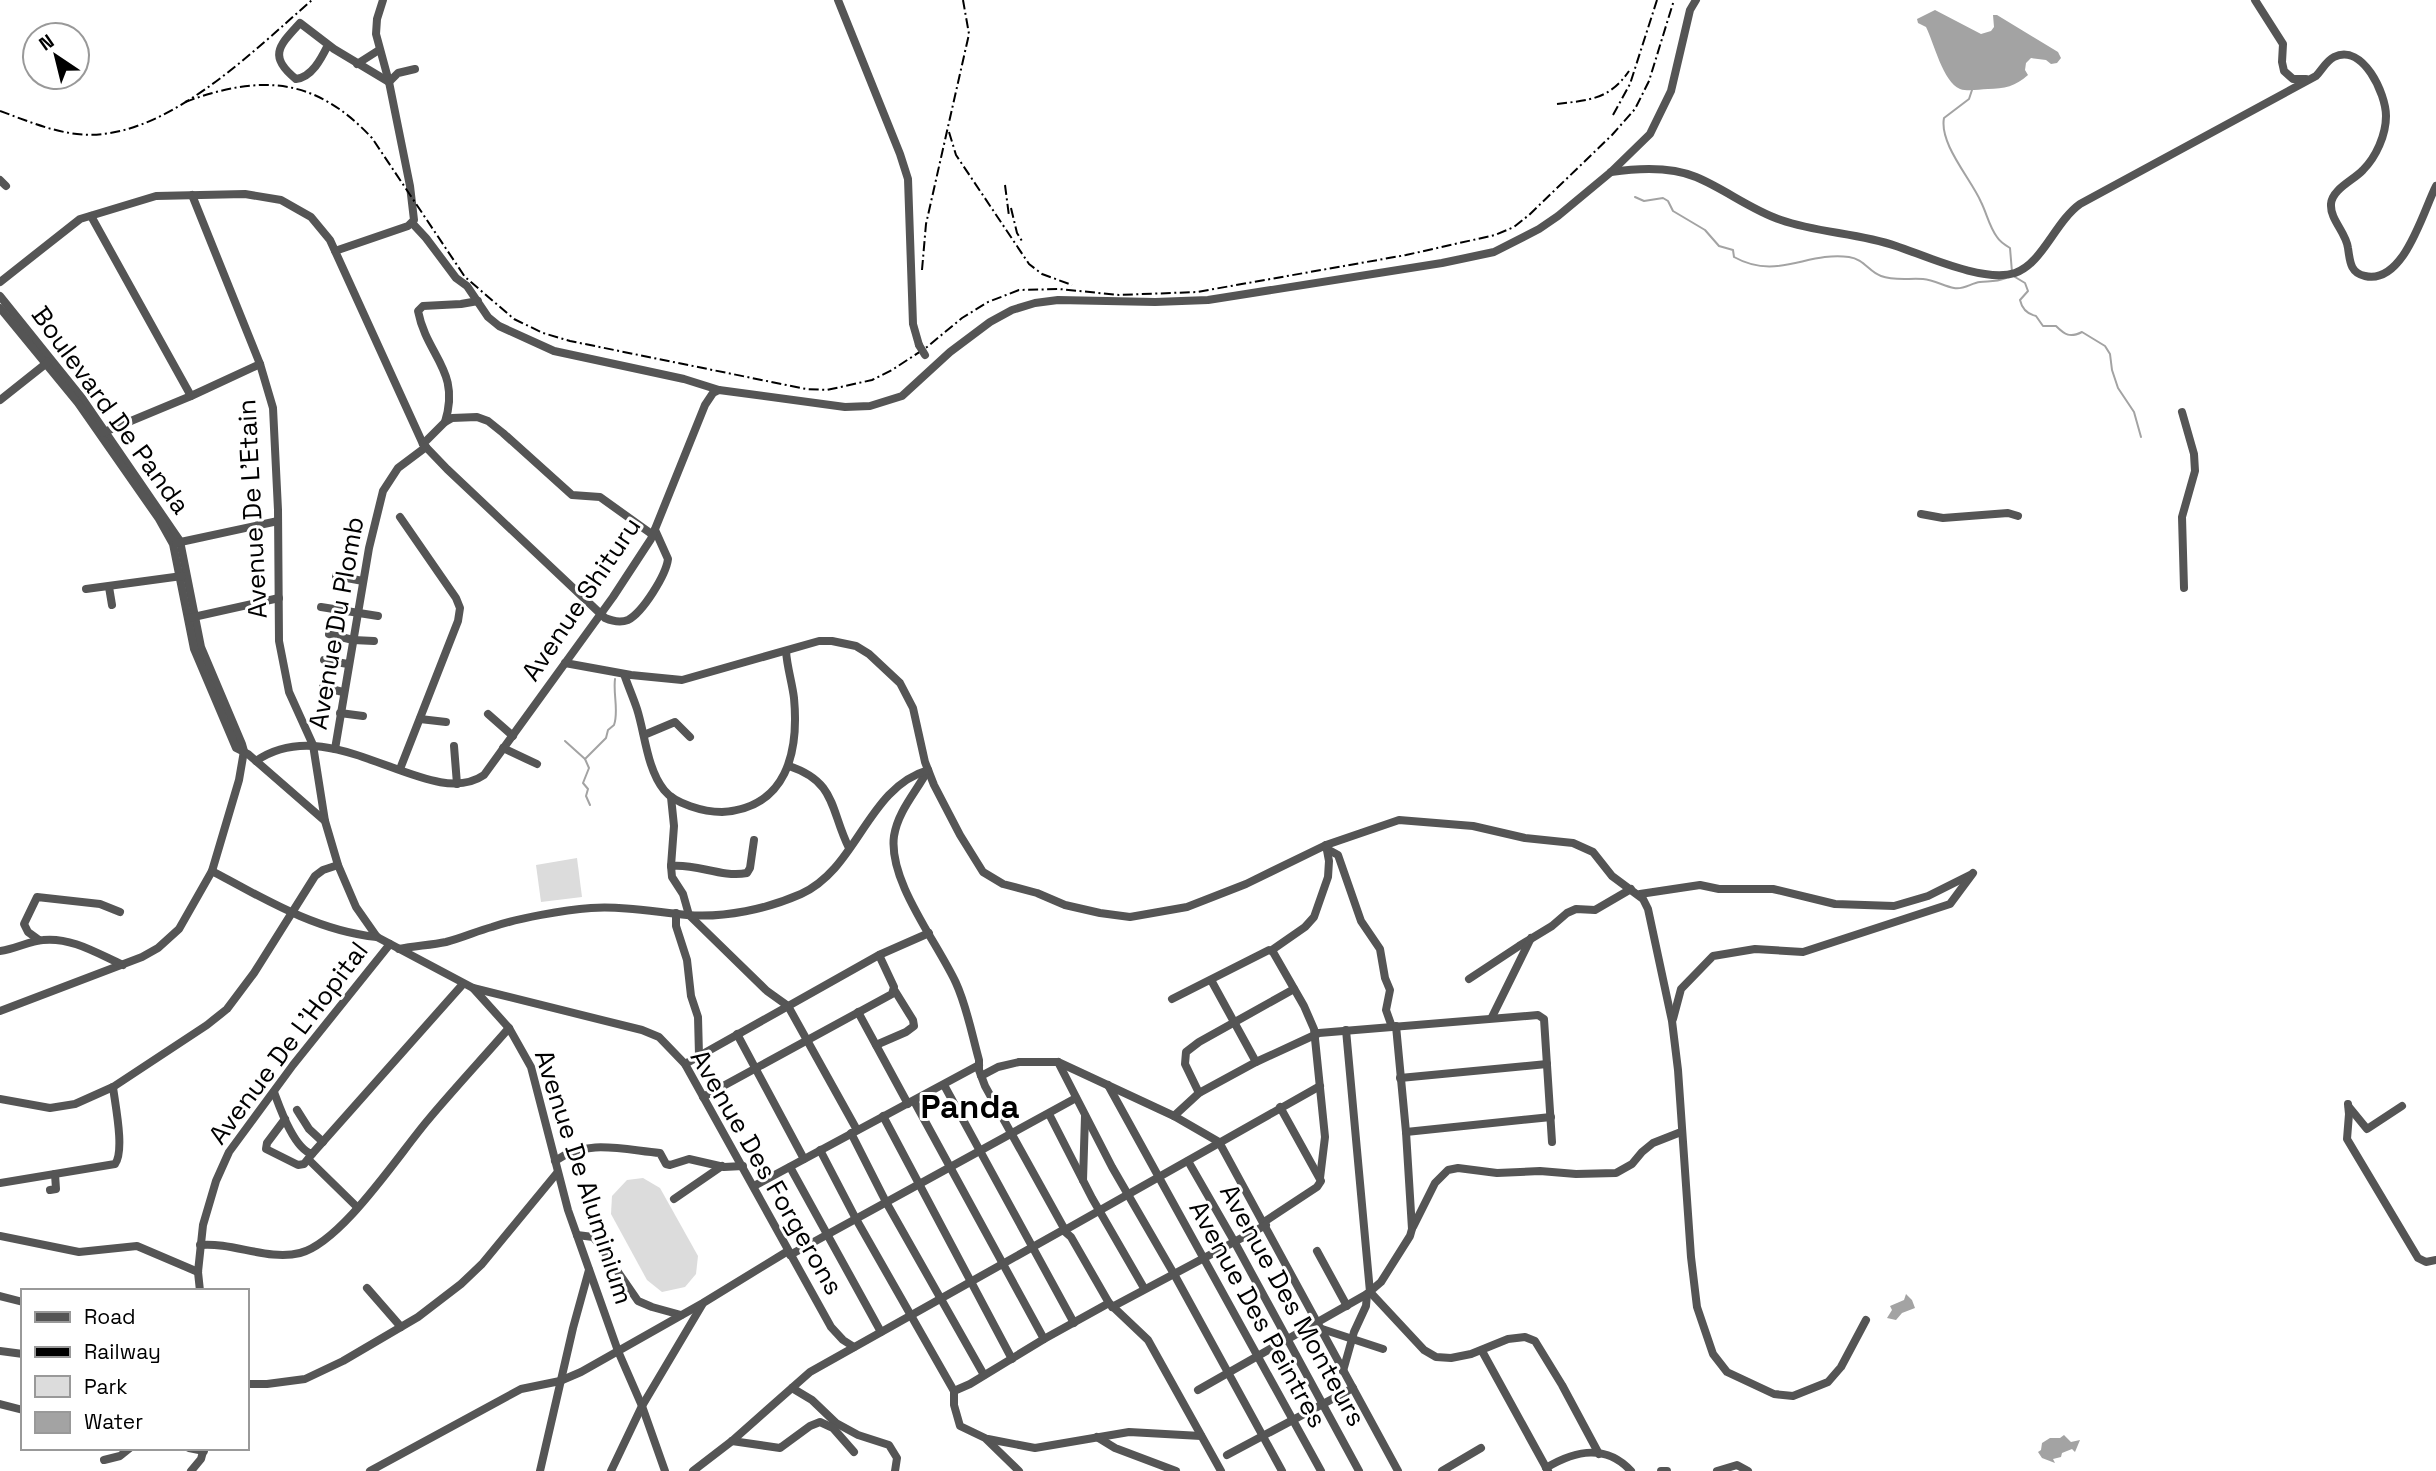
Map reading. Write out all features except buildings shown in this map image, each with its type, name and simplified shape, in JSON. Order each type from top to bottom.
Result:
[{"type":"street","points":[[383,0],[376,34],[413,200],[412,224],[456,278],[467,286],[488,317],[499,326],[554,351],[684,379],[719,390],[845,407],[870,406],[902,396],[933,367],[990,322],[1012,310],[1035,303],[1058,300],[1208,300],[1494,252],[1558,216],[1611,172],[1650,134],[1671,91],[1690,10],[1696,0]]},
{"type":"street","points":[[838,0],[908,179],[913,324],[919,345],[933,367]]},
{"type":"street","points":[[2255,0],[2281,38],[2284,71],[2293,79],[2316,76]]},
{"type":"street","points":[[328,45],[311,72],[303,78],[296,79],[290,74],[278,57],[282,43],[300,23],[328,45],[388,82]]},
{"type":"street","points":[[357,64],[379,50]]},
{"type":"street","points":[[1611,172],[1652,169],[1695,177],[1782,220],[1872,239],[1986,274],[2012,274],[2032,263],[2063,219],[2080,204],[2316,76],[2333,58],[2343,54],[2355,55],[2368,69],[2382,97],[2386,117],[2382,137],[2373,158],[2362,172],[2332,198],[2330,206],[2347,243],[2348,260],[2353,269],[2364,276],[2375,277],[2398,263],[2407,253],[2436,186]]},
{"type":"street","points":[[388,82],[398,73],[415,69]]},
{"type":"street","points":[[0,282],[73,224],[148,197],[245,194],[288,202],[316,221],[335,251],[424,446],[600,615],[619,622],[630,618],[659,583],[668,559],[654,532],[600,497],[572,495],[488,421],[468,416],[452,418],[445,422]]},
{"type":"street","name":"Avenue De L'Etain","points":[[192,195],[260,364],[273,408],[282,667],[289,692],[313,745],[325,821]]},
{"type":"street","points":[[91,216],[191,396]]},
{"type":"street","points":[[335,251],[412,224]]},
{"type":"street","name":"Boulevard De Panda","points":[[0,296],[102,433],[176,543],[184,576],[194,649],[228,720],[236,748],[244,751],[325,821]]},
{"type":"street","points":[[445,422],[451,390],[424,332],[418,311],[423,306],[461,304],[478,300]]},
{"type":"street","name":"Boulevard De Panda","points":[[0,308],[48,362]]},
{"type":"street","points":[[0,400],[48,362]]},
{"type":"street","points":[[102,433],[260,364]]},
{"type":"street","name":"Avenue Shituru","points":[[457,784],[470,783],[484,775],[629,574],[654,532],[705,405],[713,393],[719,390]]},
{"type":"street","points":[[2182,412],[2194,454],[2195,471],[2182,517],[2184,588]]},
{"type":"street","name":"Avenue Du Plomb","points":[[335,749],[363,582],[385,486],[395,472],[424,446],[445,422]]},
{"type":"street","points":[[1922,514],[1943,518],[2008,513],[2018,516]]},
{"type":"street","points":[[400,517],[456,598],[460,608],[458,621],[400,769]]},
{"type":"street","points":[[176,543],[278,521]]},
{"type":"street","points":[[86,589],[184,576]]},
{"type":"street","points":[[336,576],[363,582]]},
{"type":"street","points":[[108,587],[112,605]]},
{"type":"street","points":[[190,618],[279,598]]},
{"type":"street","points":[[321,607],[378,616]]},
{"type":"street","points":[[328,634],[353,640],[374,640]]},
{"type":"street","points":[[565,663],[624,674],[681,680],[819,641],[832,640],[851,644],[869,654],[900,683],[908,695],[928,770],[954,824],[983,872],[1003,884],[1037,893],[1081,910],[1130,916],[1156,914],[1202,902],[1326,847],[1399,820],[1473,826],[1525,838],[1573,843],[1592,852],[1618,881],[1643,899],[1648,909],[1672,1021],[1678,1070],[1690,1257],[1698,1307],[1713,1354],[1727,1372],[1774,1394],[1793,1396],[1828,1382],[1841,1367],[1867,1320]]},
{"type":"street","points":[[624,674],[660,784],[671,797],[714,811],[743,808],[768,795],[780,784],[789,766],[794,744],[794,706],[786,650]]},
{"type":"street","points":[[324,660],[348,664]]},
{"type":"street","points":[[323,687],[344,692]]},
{"type":"street","points":[[341,713],[363,716]]},
{"type":"street","points":[[488,714],[513,736]]},
{"type":"street","points":[[420,719],[446,722]]},
{"type":"street","points":[[644,735],[675,723],[690,737]]},
{"type":"street","points":[[256,761],[285,747],[313,745],[457,784],[454,746]]},
{"type":"street","points":[[503,748],[537,764]]},
{"type":"street","points":[[0,1011],[123,965],[158,948],[179,929],[212,871],[231,810],[244,751]]},
{"type":"street","points":[[789,766],[815,778],[827,790],[849,848]]},
{"type":"street","points":[[394,947],[448,941],[523,919],[590,908],[645,909],[689,915],[735,912],[788,899],[818,885],[888,794],[909,776],[928,770]]},
{"type":"street","points":[[928,770],[899,818],[893,853],[898,876],[961,996],[981,1076],[1065,1230],[1111,1305],[1148,1340],[1221,1471]]},
{"type":"street","points":[[671,797],[674,826],[672,877],[683,894],[689,915],[767,991],[788,1006],[854,1131],[886,1202],[984,1376]]},
{"type":"street","points":[[325,821],[338,865],[361,917],[377,937],[473,988]]},
{"type":"street","points":[[671,866],[724,873],[747,873],[754,840]]},
{"type":"street","points":[[1172,999],[1272,950],[1305,927],[1314,917],[1328,877],[1326,847]]},
{"type":"street","points":[[1326,847],[1338,855],[1361,922],[1380,949],[1390,990],[1386,1010],[1394,1027],[1401,1078],[1412,1229]]},
{"type":"street","points":[[0,1099],[40,1108],[62,1108],[114,1087],[222,1015],[254,973],[318,873],[338,865]]},
{"type":"street","points":[[212,871],[292,913],[344,932],[377,937]]},
{"type":"street","points":[[1640,894],[1700,885],[1719,889],[1773,889],[1835,904],[1894,906],[1928,896],[1973,873],[1950,904],[1803,952],[1755,949],[1713,956],[1681,989],[1672,1021]]},
{"type":"street","points":[[1469,979],[1552,926],[1572,910],[1595,910],[1631,889]]},
{"type":"street","points":[[39,940],[28,932],[24,924],[37,897],[100,904],[120,912]]},
{"type":"street","points":[[676,913],[676,926],[687,960],[691,996],[698,1017],[699,1055]]},
{"type":"street","points":[[685,1064],[879,955],[929,933]]},
{"type":"street","points":[[1492,1017],[1531,938]]},
{"type":"street","points":[[0,951],[20,948],[39,940],[64,941],[80,945],[123,965]]},
{"type":"street","name":"Avenue De L'Hopital","points":[[200,1289],[200,1245],[207,1206],[223,1163],[244,1129],[274,1091],[394,947]]},
{"type":"street","points":[[954,1391],[1044,1339],[1174,1274],[1265,1224],[1317,1187],[1321,1181],[1325,1137],[1312,1020],[1272,950]]},
{"type":"street","points":[[876,1045],[914,1026],[914,1020],[895,991],[879,955]]},
{"type":"street","points":[[1211,980],[1256,1062]]},
{"type":"street","points":[[285,1119],[265,1147],[298,1166],[304,1164],[463,984]]},
{"type":"street","name":"Avenue De Aluminium","points":[[473,988],[509,1028],[531,1067],[557,1173],[577,1234],[618,1351],[642,1406],[665,1471]]},
{"type":"street","name":"Avenue Des Forgerons","points":[[473,988],[649,1032],[671,1048],[685,1064],[704,1097],[831,1327],[854,1347]]},
{"type":"street","points":[[1199,1093],[1185,1064],[1186,1052],[1294,989]]},
{"type":"street","points":[[704,1097],[895,991]]},
{"type":"street","points":[[858,1012],[950,1166],[1044,1339]]},
{"type":"street","points":[[1174,1116],[1199,1093],[1256,1062],[1325,1032],[1492,1017],[1542,1016],[1552,1142]]},
{"type":"street","points":[[200,1245],[223,1244],[272,1253],[298,1254],[322,1241],[357,1208],[434,1112],[509,1028]]},
{"type":"street","points":[[1343,1371],[1368,1293],[1346,1030]]},
{"type":"street","points":[[737,1034],[804,1159]]},
{"type":"street","points":[[981,1076],[998,1067],[1019,1062],[1058,1062],[1174,1116],[1219,1142],[1398,1471]]},
{"type":"street","points":[[1058,1062],[1128,1195],[1282,1471]]},
{"type":"street","points":[[1401,1078],[1547,1064]]},
{"type":"street","points":[[754,1186],[979,1065]]},
{"type":"street","points":[[944,1085],[1074,1323]]},
{"type":"street","name":"Avenue Des Peintres","points":[[1108,1085],[1321,1471]]},
{"type":"street","points":[[693,1471],[732,1441],[810,1372],[1320,1086]]},
{"type":"street","points":[[0,1183],[111,1165],[118,1161],[114,1087]]},
{"type":"street","points":[[274,1091],[285,1119],[302,1147],[357,1208]]},
{"type":"street","points":[[370,1471],[513,1393],[531,1386],[560,1381],[618,1351],[789,1253],[1076,1098]]},
{"type":"street","points":[[2402,1106],[2367,1129],[2348,1104],[2346,1135],[2418,1258],[2426,1262],[2436,1261]]},
{"type":"street","points":[[1279,1107],[1320,1178]]},
{"type":"street","points":[[297,1111],[309,1129],[324,1142]]},
{"type":"street","points":[[1083,1182],[1085,1113]]},
{"type":"street","points":[[1049,1114],[1083,1182],[1144,1288]]},
{"type":"street","points":[[883,1116],[1012,1359]]},
{"type":"street","points":[[1406,1132],[1550,1117]]},
{"type":"street","points":[[1198,1390],[1257,1355],[1318,1326],[1368,1293],[1386,1275],[1435,1183],[1448,1170],[1458,1168],[1496,1173],[1616,1173],[1632,1164],[1653,1143],[1681,1132]]},
{"type":"street","points":[[555,1161],[570,1153],[600,1146],[660,1153],[670,1165],[689,1159],[722,1166],[743,1166]]},
{"type":"street","points":[[821,1150],[856,1219],[954,1391],[954,1405],[960,1426],[985,1438],[1035,1448],[1129,1432],[1201,1436]]},
{"type":"street","name":"Avenue Des Monteurs","points":[[1188,1161],[1360,1471]]},
{"type":"street","points":[[674,1199],[722,1166]]},
{"type":"street","points":[[790,1167],[881,1332]]},
{"type":"street","points":[[248,1384],[275,1384],[305,1379],[327,1370],[418,1317],[482,1264],[557,1173]]},
{"type":"street","points":[[50,1190],[56,1189],[55,1174]]},
{"type":"street","points":[[577,1234],[593,1237],[598,1242],[638,1301],[681,1315]]},
{"type":"street","points":[[0,1236],[79,1252],[137,1246],[198,1272]]},
{"type":"street","points":[[1317,1251],[1347,1306]]},
{"type":"street","points":[[540,1471],[589,1269]]},
{"type":"street","points":[[367,1288],[401,1327]]},
{"type":"street","points":[[1368,1293],[1430,1354],[1451,1358],[1482,1351],[1508,1339],[1525,1337],[1535,1341],[1599,1454]]},
{"type":"street","points":[[0,1296],[21,1301]]},
{"type":"street","points":[[611,1471],[642,1406],[703,1303]]},
{"type":"street","points":[[1318,1326],[1383,1349]]},
{"type":"street","points":[[0,1350],[21,1354]]},
{"type":"street","points":[[1482,1351],[1550,1469],[1568,1455],[1599,1454],[1617,1457],[1631,1471]]},
{"type":"street","points":[[792,1388],[812,1400],[836,1423],[858,1435],[889,1445],[897,1458],[895,1471]]},
{"type":"street","points":[[1227,1455],[1353,1388]]},
{"type":"street","points":[[0,1404],[21,1409]]},
{"type":"street","points":[[732,1441],[780,1448],[820,1422],[833,1428],[854,1452]]},
{"type":"street","points":[[1097,1437],[1115,1448],[1176,1471]]},
{"type":"street","points":[[985,1438],[1019,1471]]},
{"type":"street","points":[[1442,1471],[1480,1448]]},
{"type":"street","points":[[104,1460],[120,1456],[128,1450]]},
{"type":"street","points":[[191,1471],[204,1450]]},
{"type":"street","points":[[1717,1471],[1737,1465],[1748,1471]]},
{"type":"street","points":[[1661,1471],[1667,1471]]},
{"type":"green space","points":[[577,858],[582,897],[541,902],[536,865]]},
{"type":"green space","points":[[643,1178],[660,1188],[698,1256],[696,1274],[685,1287],[662,1292],[647,1280],[611,1214],[612,1196],[627,1180]]},
{"type":"water","points":[[1935,10],[1981,34],[1991,31],[1994,27],[1993,15],[1997,15],[2058,52],[2061,58],[2057,63],[2051,64],[2046,60],[2031,58],[2026,63],[2025,70],[2028,75],[2010,86],[1960,89],[1944,71],[1926,27],[1918,23],[1917,19]]},
{"type":"water","points":[[1906,1294],[1915,1308],[1902,1313],[1896,1320],[1887,1318],[1892,1310],[1890,1306],[1904,1300]]},
{"type":"water","points":[[2064,1435],[2071,1442],[2080,1440],[2075,1452],[2072,1449],[2062,1453],[2061,1457],[2053,1459],[2055,1463],[2042,1458],[2038,1452],[2042,1443]]},
{"type":"waterway","points":[[1972,90],[1969,99],[1944,118],[1946,139],[1983,206],[1994,233],[2010,248],[2012,272]]},
{"type":"waterway","points":[[1635,197],[1644,201],[1663,198],[1668,201],[1673,211],[1705,230],[1719,246],[1733,250],[1734,257],[1750,264],[1778,266],[1834,256],[1849,257],[1859,260],[1886,278],[1927,280],[1958,288],[2006,278]]},
{"type":"waterway","points":[[2015,277],[2025,283],[2028,291],[2020,300],[2022,306],[2036,316],[2043,326],[2056,326],[2071,335],[2082,332],[2105,346],[2110,354],[2118,388],[2134,412],[2141,437]]},
{"type":"waterway","points":[[590,805],[586,796],[588,789],[583,783],[589,768],[585,759],[606,738],[608,730],[614,725],[615,679]]},
{"type":"waterway","points":[[565,741],[585,759]]},
{"type":"railway","points":[[0,111],[47,128],[77,134],[109,133],[141,124],[204,90],[312,0]]},
{"type":"railway","points":[[922,270],[926,224],[969,34],[963,0]]},
{"type":"railway","points":[[1613,115],[1630,84],[1657,0]]},
{"type":"railway","points":[[185,102],[238,87],[263,85],[308,92],[329,103],[351,118],[372,138],[465,277],[514,319],[543,333],[570,341],[806,389],[827,390],[872,380],[892,370],[927,347],[962,318],[988,302],[1019,290],[1059,289],[1119,295],[1197,292],[1406,255],[1495,235],[1514,227],[1612,135],[1635,109],[1649,81],[1674,0]]},
{"type":"railway","points":[[1557,104],[1598,97],[1614,88],[1629,71]]},
{"type":"railway","points":[[949,132],[956,155],[1029,264],[1042,274],[1072,285]]},
{"type":"railway","points":[[1005,185],[1009,216]]},
{"type":"railway","points":[[1011,208],[1017,233],[1022,241]]},
{"type":"district","name":"Panda","points":[[970,1107]]}]
